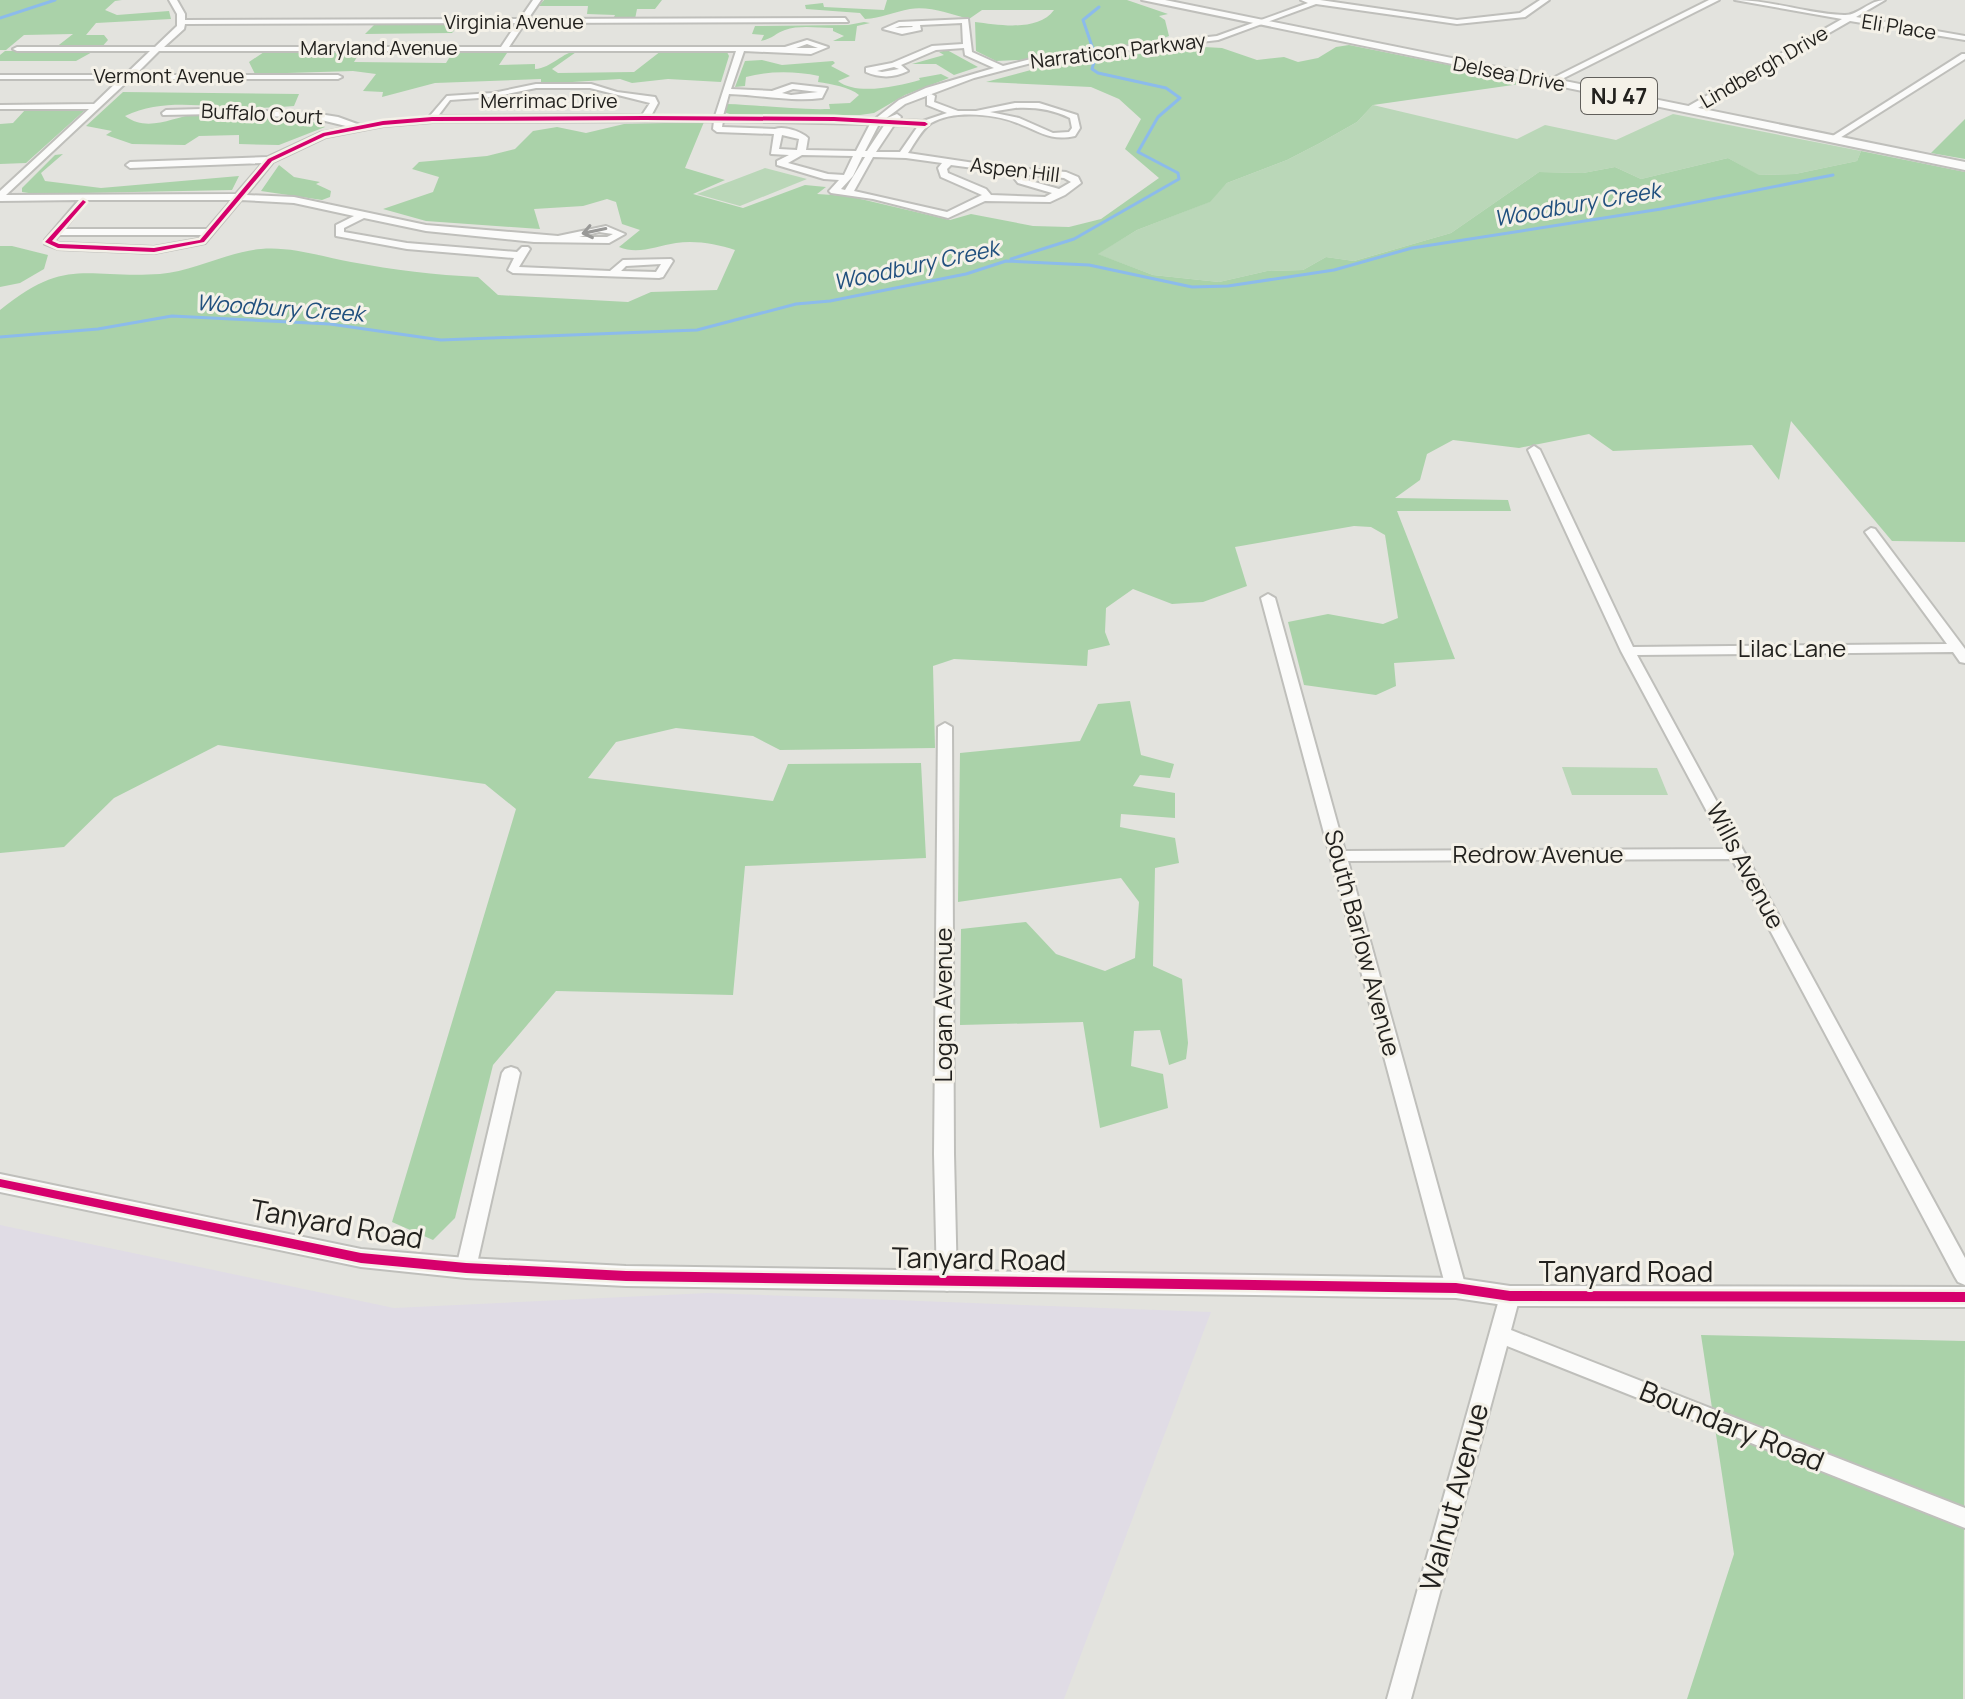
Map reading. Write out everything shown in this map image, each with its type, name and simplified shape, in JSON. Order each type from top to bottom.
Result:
[{"type":"main road","name":"Delsea Drive","points":[[1148,0],[1965,166]]},
{"type":"street","points":[[0,199],[160,48],[183,22],[175,0]]},
{"type":"street","points":[[504,48],[537,0]]},
{"type":"street","points":[[1266,24],[1309,1],[1441,20],[1477,22],[1522,15],[1545,0]]},
{"type":"street","points":[[1549,82],[1715,0]]},
{"type":"street","name":"Eli Place","points":[[1739,0],[1965,38]]},
{"type":"street","name":"Lindbergh Drive","points":[[1688,110],[1881,0]]},
{"type":"street","points":[[1373,9],[1387,4]]},
{"type":"street","points":[[1266,24],[1323,5]]},
{"type":"street","name":"Virginia Avenue","points":[[183,22],[845,20]]},
{"type":"street","points":[[915,25],[946,20],[965,21],[968,53],[1005,69]]},
{"type":"street","name":"Narraticon Parkway","points":[[1266,24],[1208,40],[1058,56],[1005,69],[918,94],[878,121],[846,178],[834,191],[848,192],[862,176],[890,122],[931,96],[1005,69],[1067,59],[1220,43],[1266,24]]},
{"type":"street","points":[[894,65],[935,48],[966,46]]},
{"type":"street","name":"Maryland Avenue","points":[[17,49],[786,49]]},
{"type":"street","points":[[741,49],[718,118],[719,129],[779,130],[804,138],[801,153]]},
{"type":"street","points":[[1832,139],[1965,56]]},
{"type":"street","name":"Vermont Avenue","points":[[0,77],[338,77]]},
{"type":"street","points":[[432,119],[443,101],[455,96],[493,95],[536,86],[584,85],[652,99],[654,103],[645,118]]},
{"type":"street","points":[[726,91],[812,97],[824,90],[792,86],[773,93]]},
{"type":"street","points":[[931,96],[930,103],[959,114]]},
{"type":"street","name":"Merrimac Drive","points":[[210,232],[270,160],[296,145],[357,127],[432,119],[718,118],[925,124],[959,114],[1021,105],[1050,106],[1074,117],[1076,128],[1072,134],[1053,136],[1040,133],[1030,124],[979,112]]},
{"type":"street","points":[[0,107],[96,106]]},
{"type":"street","name":"Buffalo Court","points":[[166,113],[201,110],[314,114],[341,119],[357,127]]},
{"type":"street","points":[[902,155],[925,124]]},
{"type":"street","points":[[779,130],[774,152],[801,153]]},
{"type":"street","points":[[296,145],[324,151]]},
{"type":"street","points":[[801,153],[780,163],[827,177],[846,178]]},
{"type":"street","name":"Aspen Hill","points":[[801,153],[902,155],[1014,172],[1058,174],[1075,179],[1076,183],[1062,193],[1038,201],[984,198],[948,215],[848,192]]},
{"type":"street","points":[[130,165],[270,160]]},
{"type":"street","name":"Aspen Hill","points":[[950,161],[942,168],[944,175],[977,187],[987,194],[984,198]]},
{"type":"street","points":[[1014,172],[1021,181],[1062,193]]},
{"type":"street","points":[[0,199],[237,199],[329,209],[426,228],[534,239],[562,238]]},
{"type":"street","points":[[0,199],[83,202],[237,199]]},
{"type":"street","points":[[83,202],[48,242],[58,246],[154,250],[202,241],[210,232]]},
{"type":"street","points":[[362,215],[339,227],[339,234],[418,248],[520,255]]},
{"type":"street","points":[[57,232],[210,232]]},
{"type":"street","points":[[534,239],[520,255],[513,270],[613,274]]},
{"type":"street","name":"Wills Avenue","points":[[1534,450],[1628,651],[1965,1277]]},
{"type":"street","points":[[1871,532],[1960,653]]},
{"type":"street","name":"South Barlow Avenue","points":[[1268,598],[1456,1288]]},
{"type":"street","name":"Lilac Lane","points":[[1628,651],[1960,653]]},
{"type":"street","name":"Logan Avenue","points":[[945,727],[944,1154],[947,1283]]},
{"type":"street","name":"Redrow Avenue","points":[[1338,856],[1739,854]]},
{"type":"street","points":[[466,1268],[511,1073]]},
{"type":"street","name":"Tanyard Road","points":[[0,1183],[361,1258],[466,1268],[626,1276],[947,1283],[1456,1288],[1510,1296],[1965,1297]]},
{"type":"street","name":"Walnut Avenue","points":[[1399,1699],[1510,1296]]},
{"type":"street","name":"Boundary Road","points":[[1499,1334],[1965,1518]]},
{"type":"shaded area","points":[[0,1225],[394,1308],[708,1293],[1211,1312],[1064,1699],[0,1699]]},
{"type":"green space","points":[[0,0],[122,0],[115,1],[105,10],[117,15],[169,11],[171,19],[96,23],[86,35],[104,35],[108,40],[101,48],[55,48],[73,34],[24,35],[6,50],[0,50]]},
{"type":"green space","points":[[544,0],[662,0],[655,9],[637,9],[635,19],[613,19],[615,15],[587,14],[588,6],[539,6]]},
{"type":"green space","points":[[887,0],[1127,0],[1168,14],[1159,16],[1165,20],[1169,36],[1151,43],[996,61],[976,51],[975,22],[1028,24],[1038,22],[1054,10],[982,10],[969,19],[917,8],[865,19],[860,13],[806,9],[805,5],[823,3],[824,7],[884,10]]},
{"type":"green space","points":[[376,23],[460,24],[452,33],[365,34]]},
{"type":"green space","points":[[870,23],[857,26],[855,41],[833,41],[844,36],[833,31],[833,28],[790,28],[761,41],[764,35],[752,34],[755,26],[848,25]]},
{"type":"green space","points":[[1349,45],[1509,77],[1520,84],[1373,105],[1357,122],[1320,143],[1287,160],[1227,183],[1210,202],[1137,230],[1098,254],[1153,275],[1219,282],[1267,271],[1303,270],[1326,257],[1354,261],[1451,233],[1539,172],[1583,173],[1615,167],[1641,179],[1728,158],[1759,175],[1795,174],[1857,161],[1861,151],[1965,172],[1965,542],[1892,541],[1791,421],[1779,480],[1752,445],[1613,451],[1589,434],[1519,448],[1453,440],[1427,454],[1420,480],[1395,498],[1508,500],[1511,511],[1397,511],[1455,659],[1394,663],[1396,686],[1376,695],[1304,685],[1288,622],[1328,614],[1383,624],[1398,618],[1385,535],[1371,527],[1354,526],[1235,547],[1247,586],[1203,602],[1172,604],[1133,589],[1106,608],[1105,632],[1110,645],[1088,650],[1087,666],[954,659],[933,666],[935,748],[780,750],[753,736],[676,728],[616,742],[588,778],[773,801],[788,764],[921,763],[926,858],[745,866],[733,995],[556,991],[493,1065],[455,1218],[433,1240],[392,1222],[516,809],[485,784],[218,745],[114,798],[64,847],[0,853],[0,310],[23,293],[60,276],[160,274],[248,251],[272,248],[399,270],[478,277],[498,295],[628,302],[651,292],[717,290],[735,250],[691,242],[640,250],[619,247],[640,230],[622,224],[616,202],[607,199],[583,206],[534,209],[540,229],[426,221],[383,209],[433,192],[439,177],[412,169],[419,162],[487,156],[515,149],[533,131],[557,127],[586,133],[624,124],[704,122],[685,168],[725,180],[693,194],[743,208],[805,185],[826,187],[817,194],[848,196],[950,220],[971,214],[1033,226],[1069,227],[1101,219],[1159,178],[1125,149],[1141,119],[1119,99],[1091,87],[986,82],[1057,63],[1204,47],[1222,48],[1257,60],[1284,57],[1298,62],[1318,58],[1336,47]]},
{"type":"green space","points":[[267,50],[361,50],[354,62],[446,63],[454,50],[509,50],[499,65],[535,64],[535,69],[579,50],[552,69],[558,73],[634,72],[661,51],[727,52],[729,56],[721,82],[668,79],[632,83],[620,79],[541,84],[541,79],[435,83],[382,97],[383,92],[363,91],[376,74],[353,71],[255,74],[249,62]]},
{"type":"green space","points":[[947,50],[978,67],[954,75],[936,64],[912,64],[944,55],[939,52]]},
{"type":"green space","points":[[5,51],[94,51],[76,61],[0,61],[0,55]]},
{"type":"green space","points":[[762,60],[782,65],[833,61],[835,63],[831,66],[850,76],[838,81],[846,86],[866,89],[889,87],[941,74],[949,78],[905,95],[874,113],[735,116],[724,112],[726,104],[830,109],[829,104],[850,103],[859,95],[846,88],[818,82],[819,76],[791,73],[746,77],[745,86],[735,87],[745,61]]},
{"type":"green space","points":[[123,92],[299,94],[294,106],[171,105],[125,116],[151,124],[209,114],[306,120],[325,127],[279,145],[239,144],[239,135],[199,136],[185,145],[132,144],[106,135],[112,131],[86,126]]},
{"type":"green space","points":[[1373,105],[1517,139],[1545,125],[1616,140],[1673,114],[1861,151],[1857,161],[1795,174],[1758,175],[1728,158],[1641,179],[1615,167],[1583,173],[1539,172],[1451,233],[1354,261],[1326,257],[1303,270],[1267,271],[1219,282],[1153,275],[1097,254],[1137,230],[1209,202],[1227,183],[1287,160],[1320,143],[1357,122]]},
{"type":"green space","points":[[26,109],[85,110],[26,163],[0,164],[0,124],[13,123]]},
{"type":"green space","points":[[1965,119],[1965,159],[1931,153]]},
{"type":"green space","points":[[63,154],[41,173],[45,181],[101,188],[239,176],[232,190],[22,192],[22,188],[55,155]]},
{"type":"green space","points":[[279,165],[294,177],[320,182],[316,184],[331,191],[330,197],[322,200],[261,191]]},
{"type":"green space","points":[[765,168],[807,179],[740,206],[697,194]]},
{"type":"green space","points":[[0,246],[48,255],[44,269],[20,283],[0,287]]},
{"type":"green space","points":[[1130,701],[1141,755],[1174,764],[1170,778],[1140,775],[1133,786],[1175,793],[1175,818],[1121,814],[1120,827],[1175,838],[1179,863],[1155,868],[1153,966],[1182,979],[1188,1043],[1186,1059],[1169,1065],[1160,1030],[1134,1031],[1131,1066],[1163,1074],[1168,1108],[1100,1128],[1083,1022],[960,1025],[961,929],[1026,922],[1056,954],[1105,971],[1135,958],[1139,902],[1121,878],[958,902],[960,753],[1080,741],[1098,704]]},
{"type":"green space","points":[[1562,767],[1657,768],[1668,795],[1572,795]]},
{"type":"green space","points":[[1701,1335],[1965,1341],[1963,1699],[1687,1699],[1734,1554]]},
{"type":"waterway","points":[[0,18],[55,0]]},
{"type":"waterway","points":[[1093,49],[1083,20],[1099,7]]},
{"type":"waterway","points":[[1011,259],[1074,239],[1179,179],[1178,173],[1138,152],[1158,117],[1180,98],[1166,88],[1098,73],[1092,69],[1095,59]]},
{"type":"waterway","name":"Woodbury Creek","points":[[0,337],[98,329],[172,316],[330,324],[441,340],[697,330],[796,304],[830,301],[966,274],[1006,261],[1089,265],[1192,287],[1228,286],[1334,270],[1412,248],[1661,209],[1833,175]]},
{"type":"cycle path","points":[[83,202],[48,242],[58,246],[154,250],[202,241],[270,160],[323,135],[383,123],[432,119],[645,118],[834,119],[925,124]]},
{"type":"cycle path","points":[[0,1183],[361,1258],[466,1268],[626,1276],[1456,1288],[1510,1296],[1965,1297]]}]
